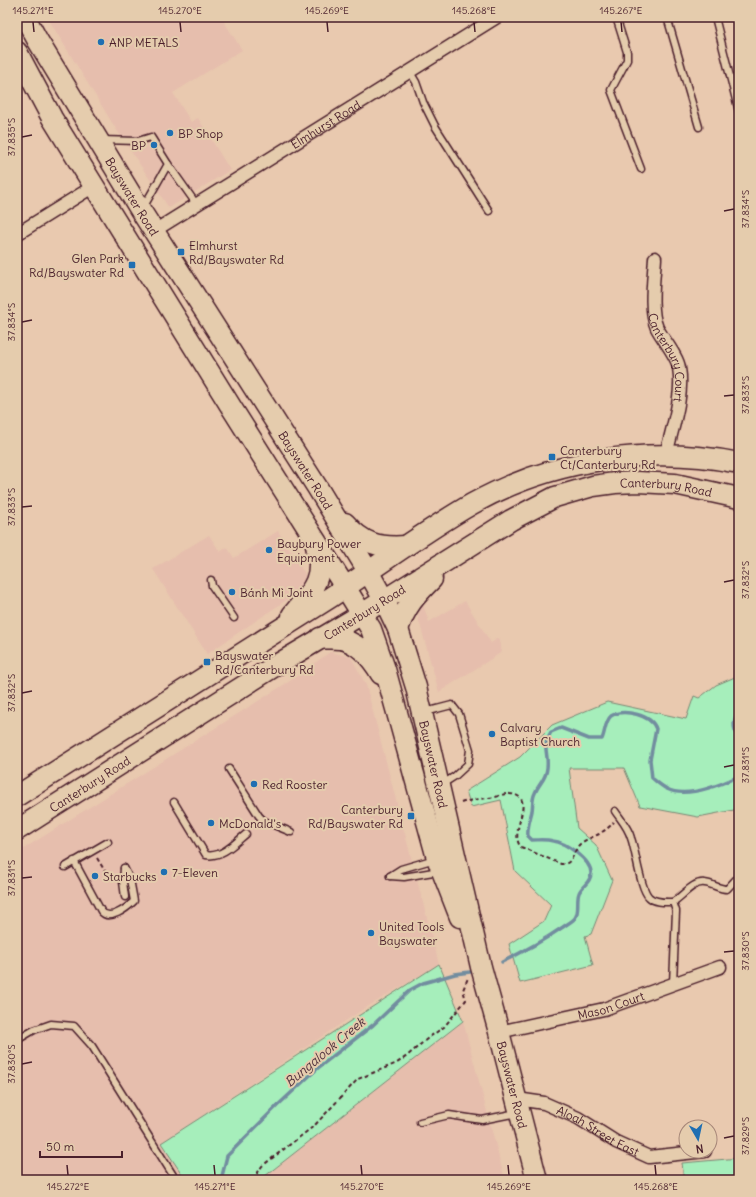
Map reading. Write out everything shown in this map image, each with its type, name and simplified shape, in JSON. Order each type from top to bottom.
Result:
[{"type":"main road","name":"Bayswater Road","points":[[25,17],[141,211],[317,487],[384,600],[398,629],[410,666],[422,713],[438,787],[445,864]]},
{"type":"main road","name":"Bayswater Road","points":[[17,52],[52,118],[131,247],[371,629],[385,669],[445,864],[482,969],[537,1180]]},
{"type":"main road","points":[[94,186],[118,172]]},
{"type":"main road","points":[[131,247],[154,232]]},
{"type":"main road","points":[[660,483],[666,455]]},
{"type":"main road","points":[[17,796],[346,587],[406,546],[498,490],[555,470],[625,456],[666,455],[721,459],[739,462]]},
{"type":"main road","name":"Canterbury Road","points":[[17,830],[320,638],[362,614],[511,520],[536,506],[561,495],[593,486],[615,483],[660,483],[696,488],[739,498]]},
{"type":"main road","points":[[317,487],[352,531],[364,540],[381,546],[406,546]]},
{"type":"main road","points":[[280,629],[314,587],[318,577],[320,566],[318,552],[313,537]]},
{"type":"main road","points":[[398,629],[406,608],[415,595],[470,546]]},
{"type":"main road","points":[[320,638],[340,639],[359,648],[367,655],[379,670],[392,693]]},
{"type":"main road","points":[[111,736],[131,757]]},
{"type":"street","name":"Elmhurst Road","points":[[154,232],[498,17]]},
{"type":"street","points":[[17,234],[94,186]]},
{"type":"street","name":"Canterbury Court","points":[[655,258],[653,312],[656,327],[679,366],[681,383],[680,397],[666,455]]},
{"type":"street","name":"Mason Court","points":[[499,1032],[604,1009],[720,967]]},
{"type":"street","name":"Aloah Street East","points":[[518,1106],[544,1103],[578,1118],[616,1142],[649,1157],[678,1154]]},
{"type":"lane","points":[[616,17],[627,52],[627,60],[611,90],[641,169]]},
{"type":"lane","points":[[667,17],[699,127]]},
{"type":"lane","points":[[715,17],[739,112]]},
{"type":"lane","points":[[410,72],[416,82],[423,102],[435,126],[489,211]]},
{"type":"lane","points":[[98,139],[138,142],[151,137],[197,205]]},
{"type":"lane","points":[[141,211],[168,164]]},
{"type":"lane","points":[[212,580],[212,586],[234,618]]},
{"type":"lane","points":[[422,713],[452,705],[459,714],[470,750],[468,764],[455,776],[438,787]]},
{"type":"lane","points":[[229,769],[258,816],[264,821],[291,832]]},
{"type":"lane","points":[[174,802],[206,854],[212,856],[221,854],[246,834]]},
{"type":"lane","points":[[615,811],[628,829],[632,839],[644,888],[648,897],[654,901],[673,902],[694,885],[702,883],[727,889],[739,876]]},
{"type":"lane","points":[[64,867],[108,842]]},
{"type":"lane","points":[[74,862],[101,911],[105,915],[114,915],[133,903],[134,900],[131,882],[124,868],[123,882],[125,897]]},
{"type":"lane","points":[[445,864],[404,877],[390,876],[401,869],[445,864]]},
{"type":"lane","points":[[673,902],[676,911],[673,984]]},
{"type":"lane","points":[[17,1040],[34,1030],[52,1024],[74,1026],[92,1046],[176,1180]]},
{"type":"lane","points":[[420,1122],[449,1115],[482,1120],[518,1106]]},
{"type":"path","points":[[460,803],[471,799],[509,794],[520,798],[523,809],[517,832],[517,844],[561,864],[565,864],[571,860],[579,845],[608,828],[620,817]]},
{"type":"path","points":[[96,855],[111,881]]},
{"type":"path","points":[[253,1180],[262,1166],[314,1126],[358,1079],[397,1063],[444,1027],[466,1000],[463,990],[469,975],[482,969]]},
{"type":"shaded area","points":[[47,17],[221,17],[242,50],[173,93],[191,122],[198,118],[230,170],[169,208],[116,129]]},
{"type":"shaded area","points":[[278,531],[310,582],[285,601],[207,654],[153,569],[209,535],[220,552],[227,547],[234,558]]},
{"type":"shaded area","points":[[465,601],[491,643],[498,638],[502,652],[439,692],[418,617],[422,602],[429,622]]},
{"type":"shaded area","points":[[330,652],[351,657],[366,685],[439,964],[362,1010],[161,1143],[186,1180],[17,1180],[17,853],[293,679]]},
{"type":"shaded area","points":[[463,1021],[505,1180],[260,1180]]},
{"type":"green space","points":[[735,677],[739,677],[739,809],[698,817],[640,806],[624,768],[569,768],[577,828],[596,845],[612,880],[591,934],[585,936],[593,965],[520,983],[509,944],[544,921],[551,905],[515,871],[501,800],[471,807],[466,791],[520,757],[552,725],[607,702],[686,719],[694,696],[699,698],[716,685]]},
{"type":"green space","points":[[439,964],[463,1021],[260,1180],[186,1180],[161,1143]]},
{"type":"green space","points":[[739,1158],[739,1180],[684,1180],[682,1163]]},
{"type":"waterway","name":"Bungalook Creek","points":[[739,709],[734,723],[736,733],[739,736]]},
{"type":"waterway","name":"Bungalook Creek","points":[[502,962],[526,950],[574,919],[577,912],[579,893],[591,876],[590,868],[587,863],[570,848],[550,840],[532,840],[528,836],[528,827],[534,795],[544,779],[546,772],[546,742],[551,732],[561,728],[589,739],[602,739],[607,721],[611,716],[623,713],[636,714],[649,720],[656,729],[650,760],[652,778],[665,788],[675,792],[694,792],[713,787],[739,776]]},
{"type":"waterway","name":"Bungalook Creek","points":[[221,1180],[227,1156],[319,1067],[373,1025],[410,990],[423,983],[455,974],[470,972]]},
{"type":"place","name":"ANP METALS","points":[[101,42]]},
{"type":"place","name":"BP Shop","points":[[170,133]]},
{"type":"place","name":"BP","points":[[154,145]]},
{"type":"place","name":"Elmhurst Rd/Bayswater Rd","points":[[181,252]]},
{"type":"place","name":"Glen Park Rd/Bayswater Rd","points":[[132,265]]},
{"type":"place","name":"Canterbury Ct/Canterbury Rd","points":[[552,457]]},
{"type":"place","name":"Baybury Power Equipment","points":[[269,550]]},
{"type":"place","name":"Bánh Mì Joint","points":[[232,592]]},
{"type":"place","name":"Bayswater Rd/Canterbury Rd","points":[[207,662]]},
{"type":"place","name":"Calvary Baptist Church","points":[[492,734]]},
{"type":"place","name":"Red Rooster","points":[[254,784]]},
{"type":"place","name":"Canterbury Rd/Bayswater Rd","points":[[411,816]]},
{"type":"place","name":"McDonald's","points":[[211,823]]},
{"type":"place","name":"7-Eleven","points":[[164,872]]},
{"type":"place","name":"Starbucks","points":[[95,876]]},
{"type":"place","name":"United Tools Bayswater","points":[[371,933]]}]
